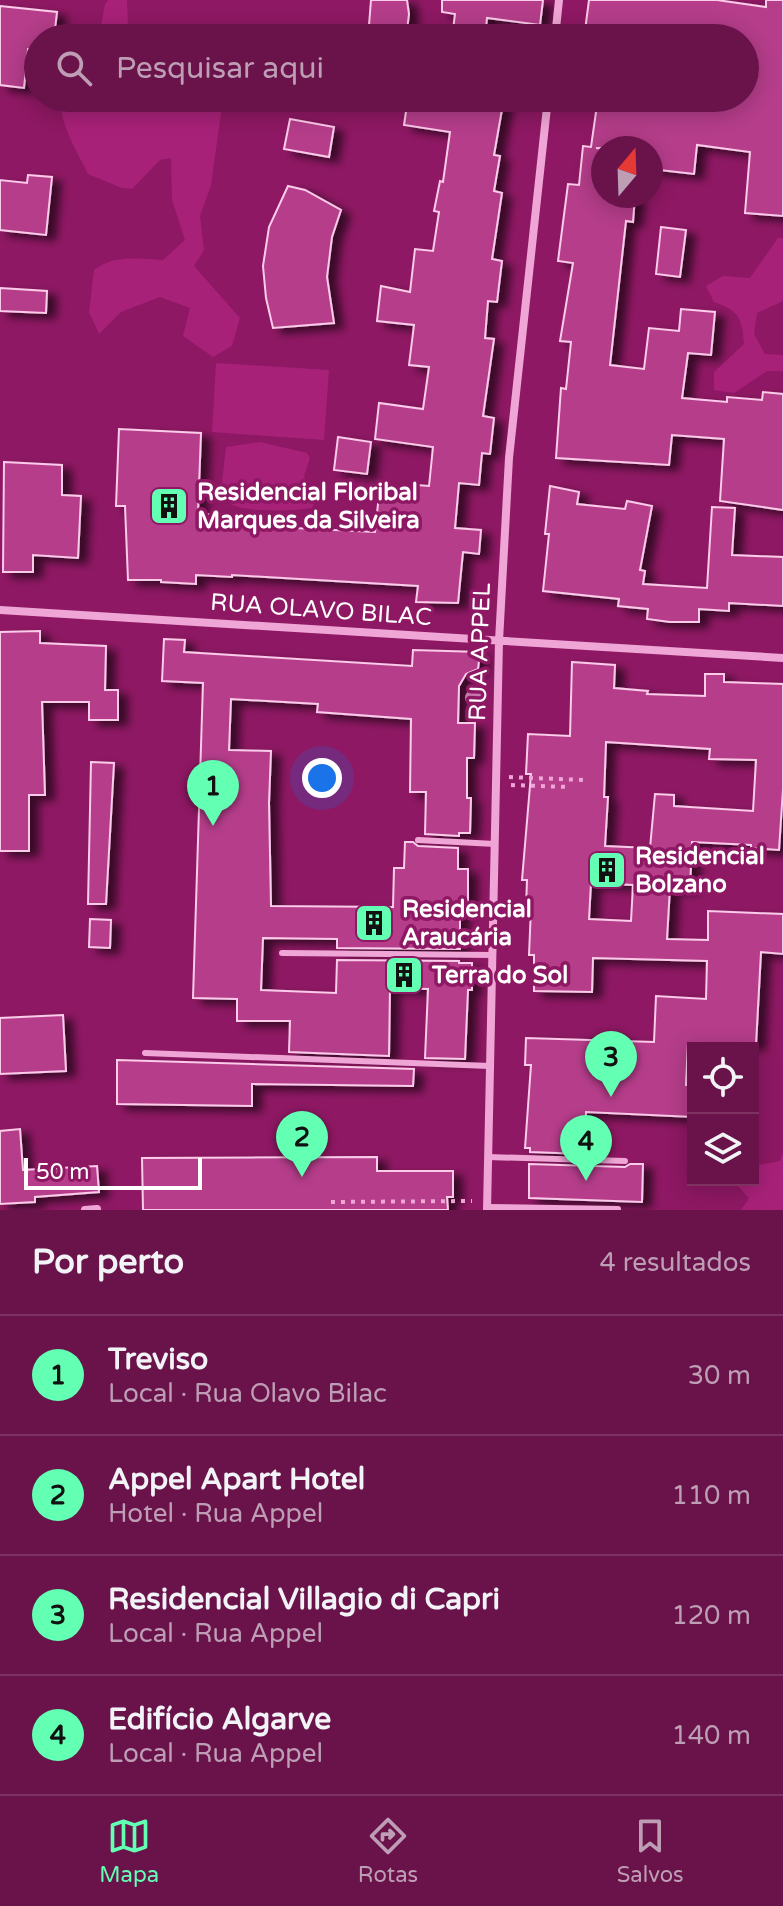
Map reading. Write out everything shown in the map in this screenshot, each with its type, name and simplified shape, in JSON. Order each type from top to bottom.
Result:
[{"type":"street","points":[[556,24],[559,0]]},
{"type":"street","name":"RUA APPEL","points":[[487,1206],[499,641],[509,458],[546,112]]},
{"type":"street","name":"RUA OLAVO BILAC","points":[[0,610],[783,658]]},
{"type":"street","points":[[85,1210],[97,1209]]},
{"type":"lane","points":[[418,840],[495,844]]},
{"type":"lane","points":[[282,953],[493,955]]},
{"type":"lane","points":[[145,1053],[490,1066]]},
{"type":"lane","points":[[488,1157],[625,1161]]},
{"type":"lane","points":[[487,1206],[618,1209]]},
{"type":"path","points":[[496,780],[583,780]]},
{"type":"path","points":[[496,780],[569,787]]},
{"type":"path","points":[[331,1202],[487,1206]]},
{"type":"shaded area","points":[[108,0],[127,0],[128,24],[101,24]]},
{"type":"shaded area","points":[[62,112],[221,112],[211,185],[200,216],[204,250],[194,266],[240,318],[232,346],[213,357],[183,336],[190,308],[160,297],[121,312],[99,334],[89,312],[94,270],[118,260],[163,260],[185,240],[172,200],[171,158],[160,160],[132,189],[122,188],[88,174]]},
{"type":"shaded area","points":[[778,238],[783,238],[783,301],[757,313],[754,334],[765,354],[783,355],[783,371],[767,371],[734,393],[714,390],[714,372],[744,344],[738,316],[714,302],[706,286],[723,276],[750,278]]},
{"type":"shaded area","points":[[216,363],[329,370],[324,440],[212,432]]},
{"type":"shaded area","points":[[260,442],[307,453],[310,458],[304,476],[314,502],[312,508],[256,510],[228,502],[221,492],[226,447]]},
{"type":"shaded area","points":[[783,1152],[783,1210],[741,1210],[749,1198],[738,1186],[759,1186],[759,1165],[780,1161]]},
{"type":"building","points":[[371,0],[407,0],[408,24],[369,24]]},
{"type":"building","points":[[442,0],[543,0],[540,24],[487,18],[486,24],[454,24],[455,14],[442,12]]},
{"type":"building","points":[[589,0],[717,0],[766,7],[766,0],[783,0],[783,216],[745,213],[750,152],[697,145],[694,174],[663,170],[663,136],[593,136],[596,112],[759,112],[759,24],[586,24]]},
{"type":"building","points":[[0,6],[57,12],[56,24],[24,24],[24,88],[0,85]]},
{"type":"building","points":[[406,112],[502,112],[494,155],[500,156],[494,191],[502,193],[492,259],[502,261],[497,302],[488,301],[485,338],[494,339],[483,416],[494,418],[490,454],[482,453],[479,485],[459,483],[455,528],[481,530],[479,554],[463,552],[458,603],[416,602],[418,586],[232,575],[196,575],[196,584],[128,580],[125,506],[116,506],[119,429],[201,433],[198,513],[235,518],[234,525],[375,532],[380,485],[416,489],[417,485],[429,486],[433,447],[375,439],[379,403],[423,409],[429,367],[409,365],[414,325],[377,321],[381,286],[410,292],[415,249],[433,251],[439,212],[434,211],[440,181],[443,182],[450,132],[404,125]]},
{"type":"building","points":[[290,119],[334,127],[329,157],[284,149]]},
{"type":"building","points":[[583,146],[591,147],[591,208],[634,208],[633,222],[626,221],[610,365],[644,369],[649,328],[679,331],[681,309],[715,312],[711,355],[688,353],[682,398],[727,402],[727,397],[762,400],[763,392],[783,394],[783,510],[720,501],[724,439],[672,435],[669,465],[556,458],[561,388],[566,389],[571,342],[560,341],[573,263],[558,261],[568,184],[579,185]]},
{"type":"building","points":[[28,175],[52,177],[46,235],[0,230],[0,180],[27,183]]},
{"type":"building","points":[[288,186],[305,190],[341,210],[332,237],[327,277],[334,323],[273,328],[263,266],[269,227]]},
{"type":"building","points":[[661,227],[686,230],[680,277],[656,274]]},
{"type":"building","points":[[0,288],[47,291],[46,313],[0,311]]},
{"type":"building","points":[[338,437],[371,442],[367,474],[334,470]]},
{"type":"building","points":[[4,462],[62,465],[62,495],[81,496],[78,558],[33,555],[33,572],[3,572]]},
{"type":"building","points":[[550,486],[579,492],[577,504],[625,509],[627,501],[652,506],[640,570],[645,571],[643,584],[707,588],[712,507],[735,508],[732,555],[783,557],[783,606],[729,603],[729,611],[699,609],[699,622],[670,622],[647,619],[648,609],[618,606],[619,599],[543,591]]},
{"type":"building","points":[[40,631],[40,643],[106,646],[105,690],[118,690],[118,720],[89,720],[89,702],[42,702],[45,795],[29,795],[29,851],[0,851],[0,632]]},
{"type":"building","points":[[164,639],[185,640],[184,652],[412,666],[413,650],[480,652],[478,669],[466,674],[459,686],[458,723],[475,723],[474,758],[467,758],[470,833],[459,833],[459,836],[425,834],[426,792],[410,792],[411,719],[317,712],[318,704],[231,699],[229,750],[271,751],[271,906],[393,907],[394,868],[404,868],[405,842],[418,846],[458,848],[458,869],[468,869],[468,906],[460,905],[460,949],[337,948],[337,939],[263,938],[261,990],[336,993],[337,960],[472,963],[465,1059],[425,1058],[428,989],[390,988],[389,1056],[289,1052],[290,1021],[237,1021],[237,999],[193,998],[203,683],[162,681]]},
{"type":"building","points":[[572,662],[615,665],[614,688],[648,691],[647,694],[705,696],[705,674],[724,674],[724,682],[783,684],[783,789],[779,850],[751,848],[751,845],[692,842],[690,888],[670,887],[667,939],[708,940],[708,911],[783,914],[783,954],[761,952],[756,1042],[687,1042],[687,1117],[586,1112],[584,1154],[530,1152],[530,1148],[525,1148],[531,1065],[525,1065],[526,1038],[654,1042],[656,996],[706,999],[707,961],[593,958],[592,992],[534,991],[534,955],[529,955],[531,908],[526,908],[527,880],[522,880],[531,774],[526,774],[528,734],[570,736]],"holes":[[[606,742],[710,749],[709,759],[756,760],[753,811],[674,806],[674,795],[655,794],[650,848],[605,846],[608,797],[604,797]],[[591,883],[633,885],[631,921],[589,919]]]},
{"type":"building","points":[[91,762],[114,763],[106,904],[88,904]]},
{"type":"building","points":[[90,919],[111,920],[110,948],[89,947]]},
{"type":"building","points":[[63,1015],[66,1071],[0,1074],[0,1018]]},
{"type":"building","points":[[117,1060],[414,1069],[413,1086],[252,1084],[252,1106],[117,1104]]},
{"type":"building","points":[[20,1129],[23,1170],[97,1166],[99,1192],[35,1197],[35,1202],[0,1204],[0,1131]]},
{"type":"building","points":[[377,1157],[377,1171],[453,1171],[453,1197],[447,1197],[448,1210],[143,1210],[142,1158]]},
{"type":"building","points":[[529,1164],[625,1167],[643,1164],[642,1202],[529,1198]]},
{"type":"place","name":"Residencial Floribal Marques da Silveira","points":[[169,506]]},
{"type":"place","name":"Treviso","points":[[213,826]]},
{"type":"place","name":"Residencial Bolzano","points":[[607,870]]},
{"type":"place","name":"Residencial Araucária","points":[[374,923]]},
{"type":"place","name":"Terra do Sol","points":[[404,975]]},
{"type":"place","name":"Residencial Villagio di Capri","points":[[611,1097]]},
{"type":"place","name":"Appel Apart Hotel","points":[[302,1177]]},
{"type":"place","name":"Edifício Algarve","points":[[586,1181]]}]
